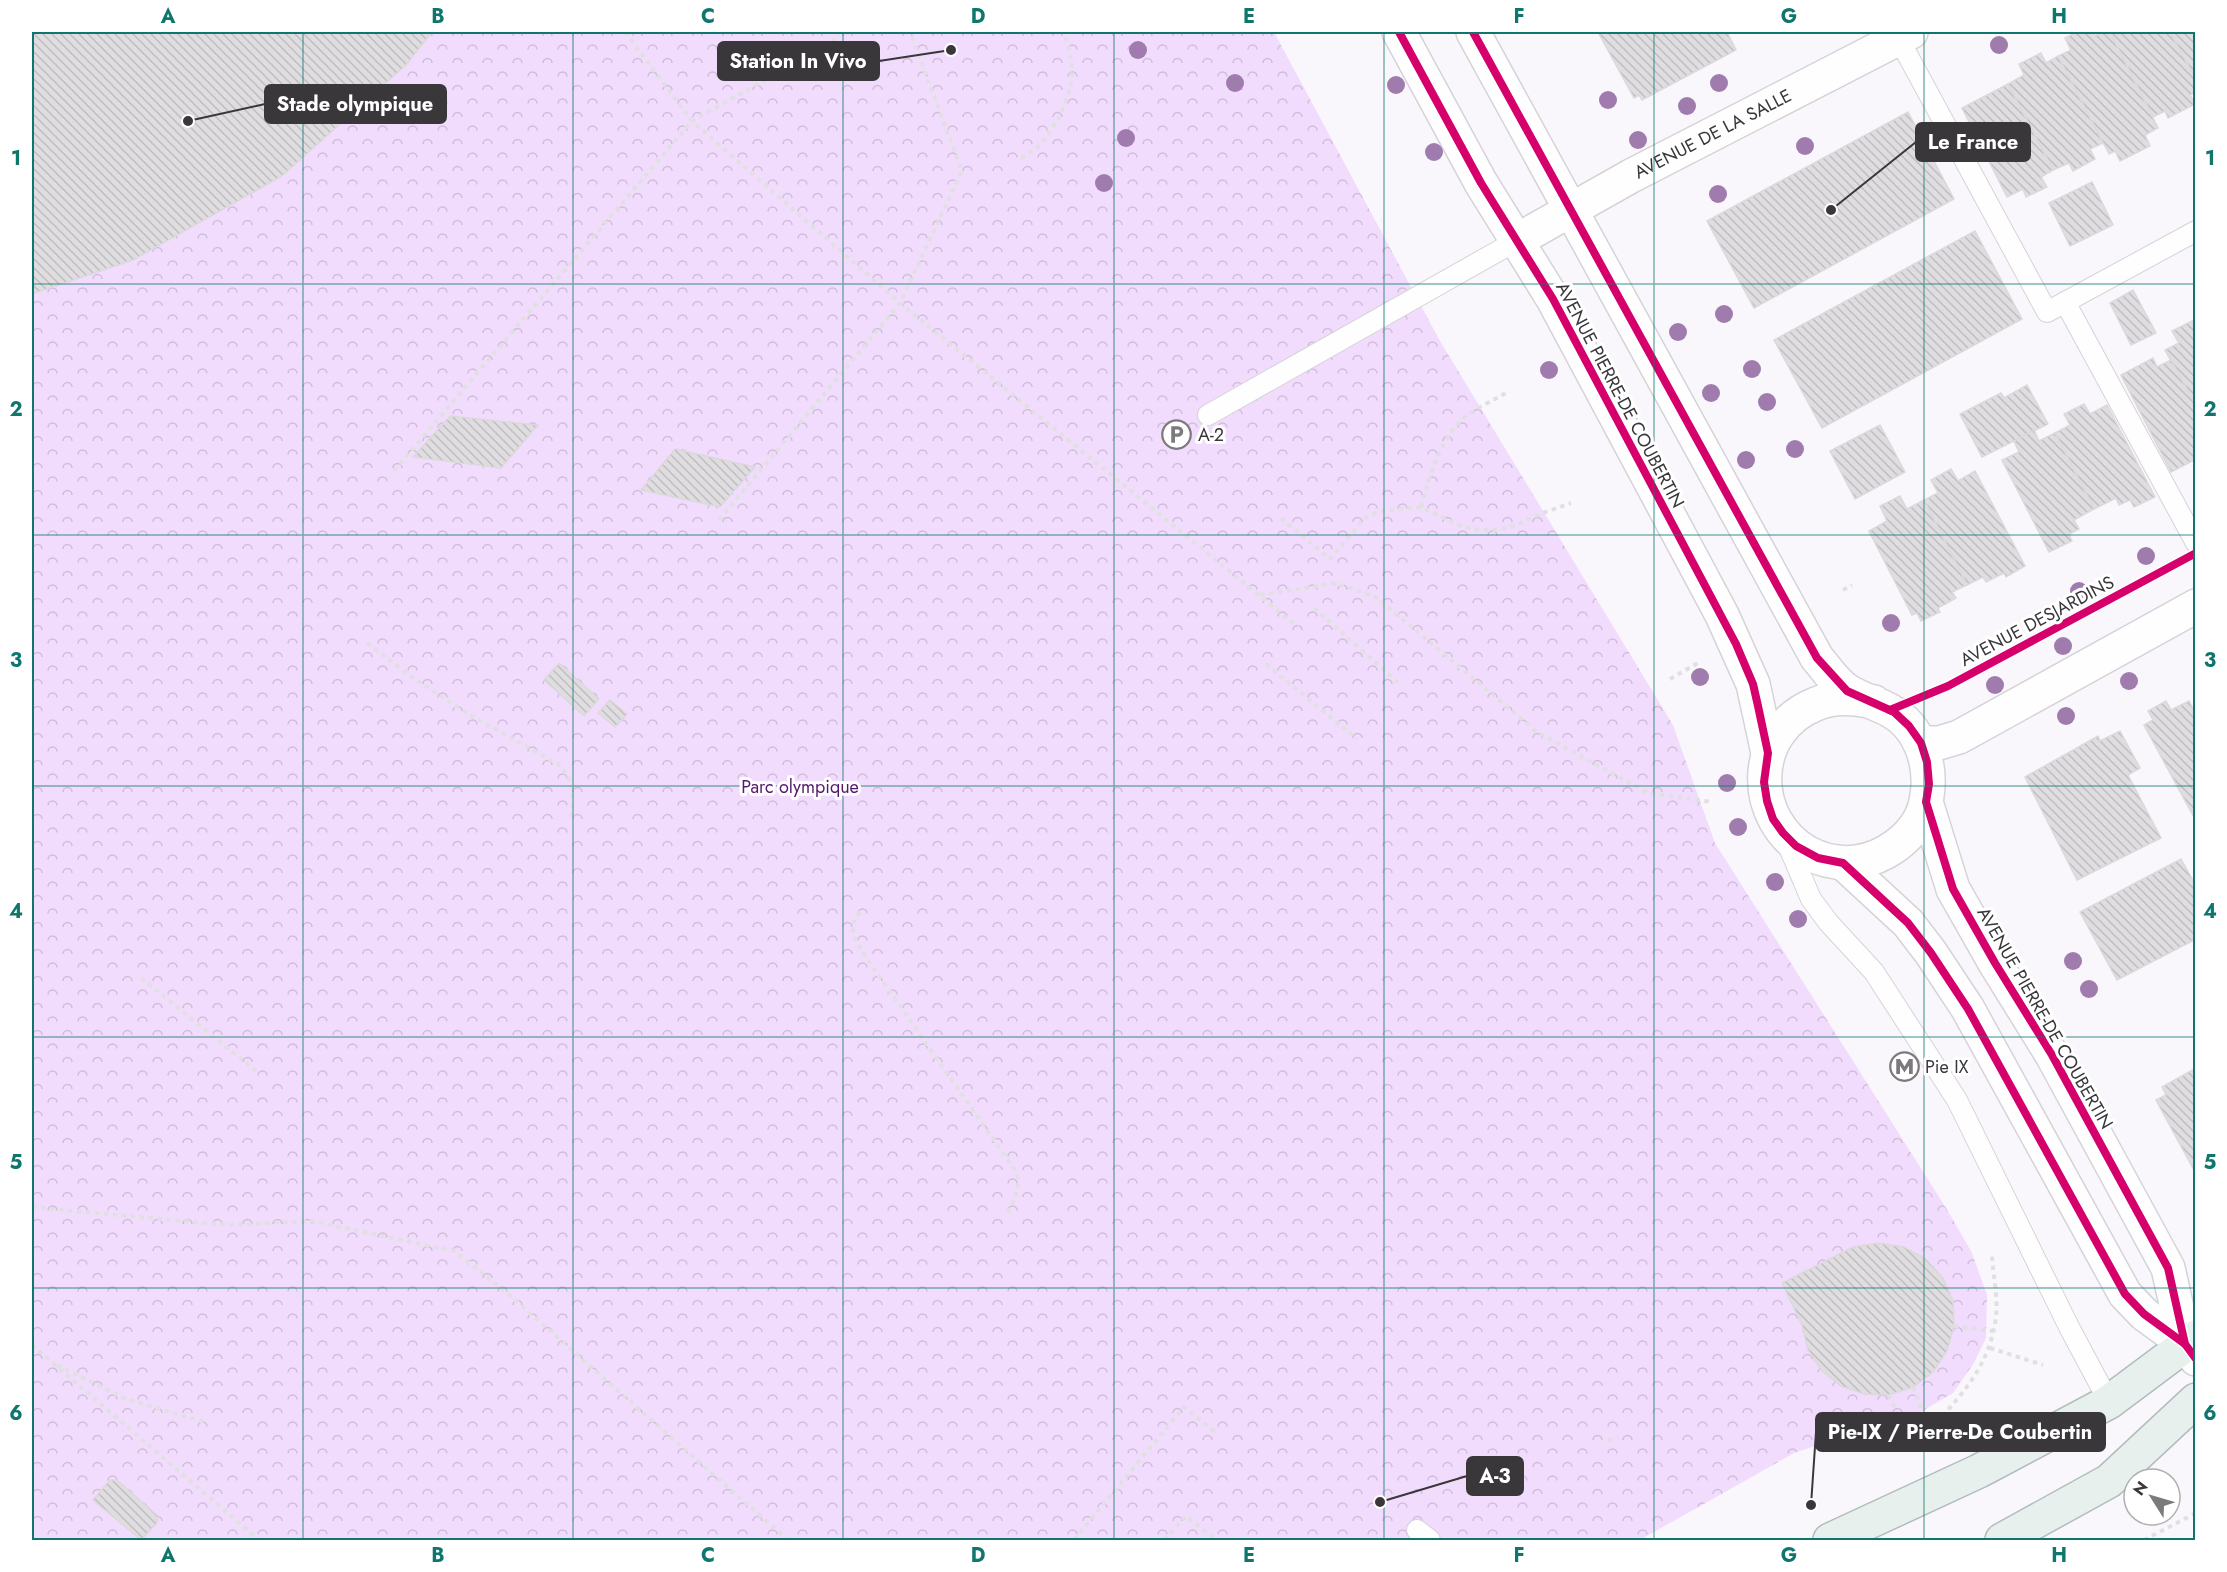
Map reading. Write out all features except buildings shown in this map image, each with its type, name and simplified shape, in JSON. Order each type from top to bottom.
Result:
[{"type":"main road","points":[[1830,1540],[1979,1472],[2109,1402],[2192,1347]]},
{"type":"main road","points":[[2002,1540],[2109,1481],[2196,1400]]},
{"type":"street","name":"AVENUE PIERRE-DE COUBERTIN","points":[[1399,32],[1481,183],[1553,299],[1736,644],[1753,684],[1768,753]]},
{"type":"street","points":[[1473,32],[1817,658],[1847,691],[1874,702],[1894,712],[1909,726],[1921,743],[1927,762],[1929,784],[1920,818],[1908,836],[1898,845],[1877,857],[1859,863],[1843,863],[1818,858],[1796,846],[1773,819],[1764,782],[1768,753],[1779,732],[1803,710],[1831,699],[1854,698],[1874,702]]},
{"type":"street","name":"AVENUE DE LA SALLE","points":[[1516,241],[1571,209],[1902,34]]},
{"type":"street","points":[[1921,743],[1939,743],[1959,737],[2196,606]]},
{"type":"street","name":"AVENUE PIERRE-DE COUBERTIN","points":[[1926,802],[1953,888],[1995,963],[2052,1055],[2168,1268],[2192,1347]]},
{"type":"street","points":[[1843,863],[1908,923],[1944,971],[1968,1009],[2125,1294],[2144,1314],[2192,1347]]},
{"type":"lane","points":[[1902,34],[2047,312],[2196,231]]},
{"type":"lane","points":[[1208,415],[1516,241]]},
{"type":"lane","points":[[2065,302],[2196,543]]},
{"type":"lane","points":[[1783,833],[1811,899],[1828,922],[1874,972],[1956,1100],[2109,1402]]},
{"type":"path","points":[[625,32],[692,121],[900,303],[1298,627]]},
{"type":"path","points":[[394,471],[692,121],[833,42],[840,32]]},
{"type":"path","points":[[719,520],[900,303],[962,171],[910,32]]},
{"type":"path","points":[[1021,158],[1039,146],[1057,122],[1066,97],[1072,74],[1064,32]]},
{"type":"path","points":[[1422,507],[1430,476],[1454,431],[1465,416],[1506,393]]},
{"type":"path","points":[[1281,518],[1330,559],[1366,517],[1380,511],[1422,507],[1463,527],[1499,530],[1571,502]]},
{"type":"path","points":[[1259,595],[1336,583],[1376,597],[1537,732],[1647,793],[1712,802]]},
{"type":"path","points":[[1843,590],[1852,585]]},
{"type":"path","points":[[1314,608],[1402,686]]},
{"type":"path","points":[[367,642],[416,680],[468,714],[558,764],[567,773],[573,787],[571,818]]},
{"type":"path","points":[[1670,679],[1700,662]]},
{"type":"path","points":[[1266,664],[1357,739]]},
{"type":"path","points":[[860,912],[853,921],[852,931],[865,956],[1017,1173],[1019,1185],[1017,1197],[1007,1214]]},
{"type":"path","points":[[141,978],[256,1071]]},
{"type":"path","points":[[32,1207],[226,1226],[312,1221],[454,1251],[513,1298],[788,1540]]},
{"type":"path","points":[[1913,1387],[1930,1429],[1964,1394],[1990,1348],[1996,1314],[1991,1249]]},
{"type":"path","points":[[1954,1326],[1993,1331]]},
{"type":"path","points":[[32,1345],[259,1540]]},
{"type":"path","points":[[1990,1348],[2043,1365]]},
{"type":"path","points":[[51,1362],[126,1400],[208,1423]]},
{"type":"path","points":[[1889,1395],[1908,1441]]},
{"type":"path","points":[[1074,1540],[1185,1407],[1215,1432]]},
{"type":"path","points":[[1608,1440],[1618,1437]]},
{"type":"path","points":[[2144,1540],[2196,1513]]},
{"type":"path","points":[[1164,1540],[1186,1516],[1216,1540]]},
{"type":"green space","name":"Parc olympique","points":[[32,32],[1274,32],[1440,341],[1673,725],[1715,843],[1948,1211],[1972,1253],[1987,1295],[1986,1338],[1974,1363],[1953,1393],[1914,1416],[1794,1453],[1640,1540],[32,1540]]},
{"type":"cycle path","points":[[1399,32],[1481,183],[1553,299],[1736,644],[1753,684],[1768,753],[1764,782],[1773,819],[1796,846],[1818,858],[1843,863],[1908,923],[1968,1009],[2125,1294],[2144,1314],[2185,1344],[2196,1359]]},
{"type":"cycle path","points":[[1473,32],[1817,658],[1847,691],[1894,712],[1909,726],[1921,743],[1927,762],[1929,784],[1926,802],[1953,889],[1995,963],[2052,1055],[2168,1268],[2185,1344]]},
{"type":"cycle path","name":"AVENUE DESJARDINS","points":[[1890,710],[1948,686],[2196,553]]},
{"type":"place","name":"Station In Vivo","points":[[951,50]]},
{"type":"place","name":"Stade olympique","points":[[188,121]]},
{"type":"place","name":"Le France","points":[[1831,210]]},
{"type":"place","name":"A-2","points":[[1177,435]]},
{"type":"place","name":"Pie IX","points":[[1904,1067]]},
{"type":"place","name":"A-3","points":[[1380,1502]]},
{"type":"place","name":"Pie-IX / Pierre-De Coubertin","points":[[1811,1505]]}]
